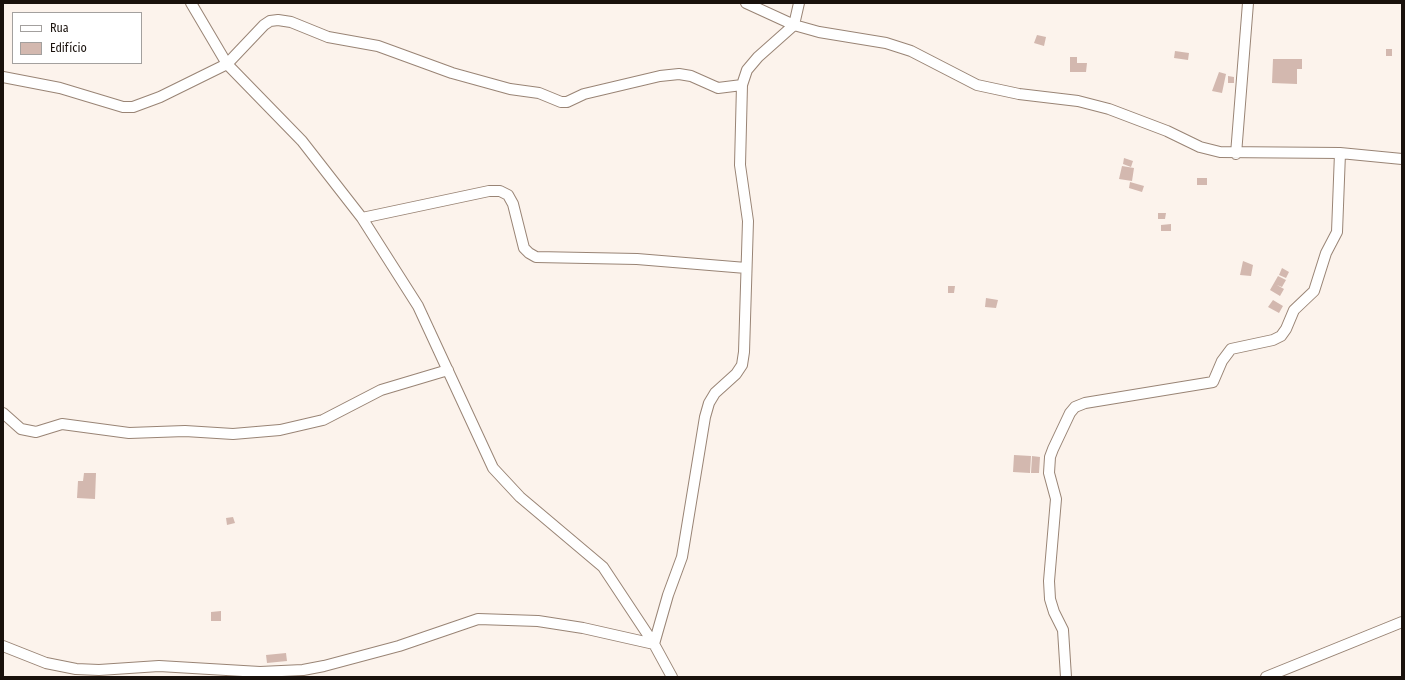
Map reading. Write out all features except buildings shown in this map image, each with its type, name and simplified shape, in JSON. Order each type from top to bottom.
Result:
[{"type":"street","points":[[191,3],[227,64],[302,141],[362,218],[418,306],[493,468],[520,497],[603,567],[654,644],[672,677]]},
{"type":"street","points":[[746,3],[794,25],[819,32],[886,43],[926,58],[977,85],[1019,94],[1078,101],[1109,109],[1200,147],[1236,154],[1340,153],[1402,159]]},
{"type":"street","points":[[654,644],[668,595],[682,557],[705,418],[709,403],[715,393],[736,374],[742,365],[744,352],[748,221],[740,165],[742,85],[747,70],[758,57],[794,25],[799,3]]},
{"type":"street","points":[[1236,154],[1248,3]]},
{"type":"street","points":[[3,77],[60,88],[123,107],[133,107],[160,96],[227,64],[264,25],[270,21],[278,20],[291,22],[334,38],[378,46],[452,73],[539,94],[561,102],[567,102],[584,94],[660,76],[679,74],[691,76],[718,88],[742,85]]},
{"type":"street","points":[[1066,677],[1063,630],[1054,612],[1050,599],[1049,581],[1056,499],[1049,473],[1050,457],[1070,413],[1075,407],[1084,403],[1213,382],[1222,361],[1231,349],[1273,340],[1281,336],[1286,329],[1294,310],[1314,291],[1326,253],[1337,232],[1340,153]]},
{"type":"street","points":[[362,218],[489,191],[500,191],[508,195],[513,204],[524,248],[529,253],[536,256],[637,259],[746,268]]},
{"type":"street","points":[[3,413],[21,429],[36,432],[62,424],[129,433],[185,431],[233,434],[280,430],[323,420],[381,390],[448,370]]},
{"type":"street","points":[[3,646],[46,663],[76,669],[99,670],[159,666],[260,672],[303,670],[324,666],[399,646],[478,619],[538,621],[583,628],[654,644]]},
{"type":"street","points":[[1266,677],[1402,622]]}]
